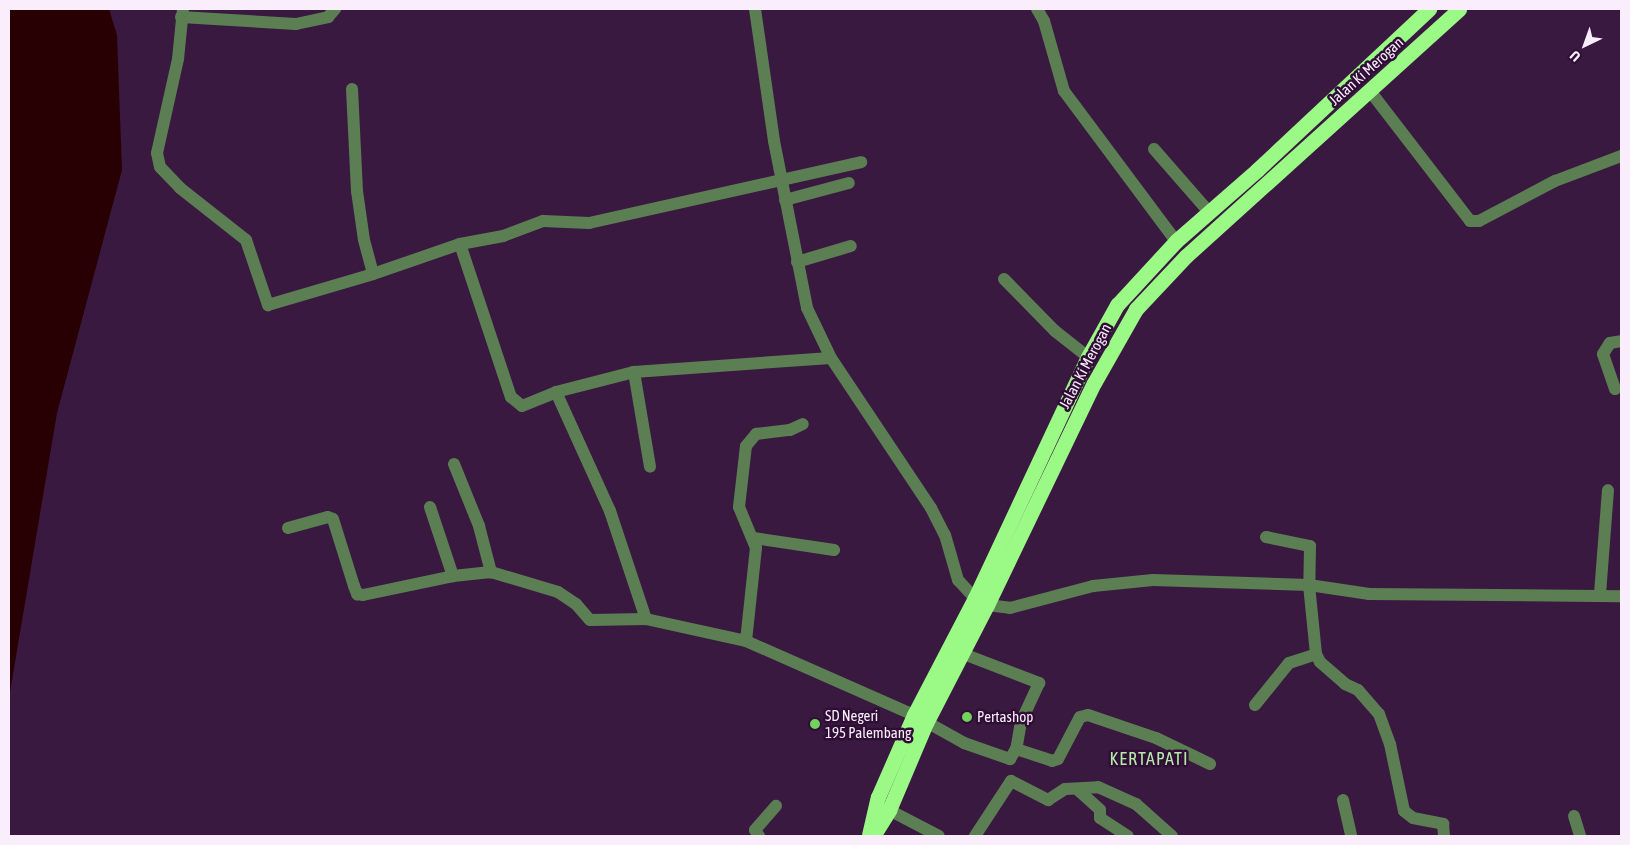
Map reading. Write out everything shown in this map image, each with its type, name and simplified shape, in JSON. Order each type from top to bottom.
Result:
[{"type":"highway","name":"Jalan Ki Merogan","points":[[869,836],[878,797],[956,653],[1094,383],[1136,309],[1186,256],[1459,9]]},
{"type":"highway","name":"Jalan Ki Merogan","points":[[981,601],[1088,356],[1117,305],[1176,241],[1425,13]]},
{"type":"highway","points":[[1425,13],[1437,29]]},
{"type":"highway","name":"Jalan Ki Merogan","points":[[873,836],[889,810],[920,719]]},
{"type":"street","points":[[335,9],[328,17],[296,24],[182,13],[178,60],[157,153],[160,167],[180,188],[246,240],[268,305],[373,274],[460,244],[503,236],[543,220],[589,223],[677,206],[781,178],[861,162]]},
{"type":"street","points":[[755,9],[781,178],[807,308],[831,358],[931,508],[944,535],[958,580],[981,601],[1010,608],[1093,586],[1153,580],[1309,585],[1369,594],[1600,594],[1621,596]]},
{"type":"street","points":[[1037,9],[1044,21],[1064,91],[1176,241]]},
{"type":"street","points":[[352,89],[357,191],[364,240],[373,274]]},
{"type":"street","points":[[1370,90],[1470,221],[1479,221],[1556,181],[1621,156]]},
{"type":"street","points":[[1154,149],[1209,212]]},
{"type":"street","points":[[785,200],[849,183]]},
{"type":"street","points":[[460,244],[515,404],[522,406],[556,392],[634,372],[831,358]]},
{"type":"street","points":[[797,262],[851,246]]},
{"type":"street","points":[[1004,279],[1056,331],[1088,356]]},
{"type":"street","points":[[1615,389],[1603,354],[1610,343],[1621,341]]},
{"type":"street","points":[[634,372],[650,467]]},
{"type":"street","points":[[556,392],[610,511],[646,619]]},
{"type":"street","points":[[746,641],[756,548],[754,538],[739,507],[746,446],[756,434],[790,430],[803,424]]},
{"type":"street","points":[[454,464],[479,526],[491,572]]},
{"type":"street","points":[[1600,594],[1608,490]]},
{"type":"street","points":[[430,507],[454,576]]},
{"type":"street","points":[[288,528],[328,517],[333,519],[357,594],[363,595],[454,576],[491,572],[558,592],[576,604],[590,620],[646,619],[746,641],[920,719],[964,743],[1010,759],[1016,749],[1021,722],[1039,683],[956,653]]},
{"type":"street","points":[[1266,537],[1310,546],[1309,585],[1316,654],[1326,667],[1345,684],[1358,690],[1379,714],[1390,744],[1404,811],[1413,818],[1443,824],[1444,836]]},
{"type":"street","points":[[754,538],[834,550]]},
{"type":"street","points":[[1255,705],[1289,663],[1316,654]]},
{"type":"street","points":[[1016,749],[1052,761],[1058,759],[1080,717],[1088,715],[1156,738],[1210,764]]},
{"type":"street","points":[[975,836],[1010,782],[1048,800],[1063,790],[1094,786],[1125,798],[1145,811],[1172,836]]},
{"type":"street","points":[[1077,789],[1100,810],[1100,819],[1128,836]]},
{"type":"street","points":[[1342,800],[1351,836]]},
{"type":"street","points":[[758,836],[754,830],[776,806]]},
{"type":"street","points":[[889,810],[939,836]]},
{"type":"street","points":[[1574,816],[1580,836]]},
{"type":"shaded area","points":[[9,9],[109,9],[117,35],[122,170],[57,413],[9,698]]},
{"type":"place","name":"Pertashop","points":[[967,717]]},
{"type":"place","name":"SD Negeri 195 Palembang","points":[[815,724]]},
{"type":"district","name":"KERTAPATI","points":[[1149,759]]}]
